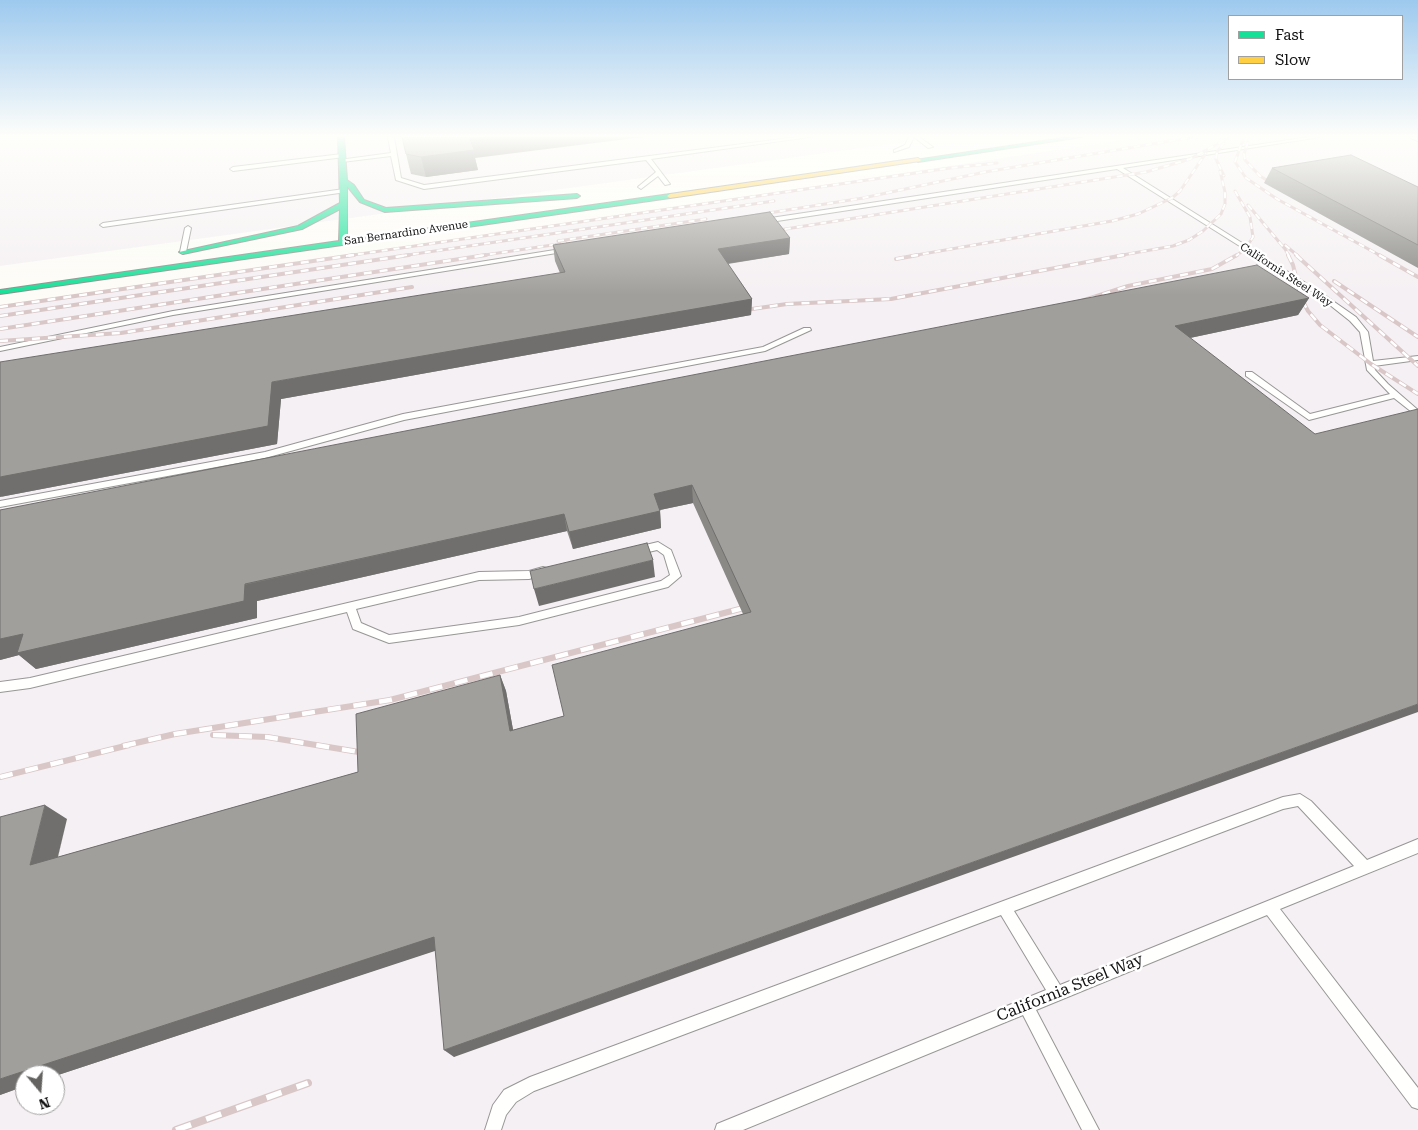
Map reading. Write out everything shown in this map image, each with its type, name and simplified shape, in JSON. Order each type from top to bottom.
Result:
[{"type":"main road","points":[[343,242],[344,190]]},
{"type":"main road","name":"San Bernardino Avenue","points":[[354,190],[362,201],[385,210],[412,210],[582,196],[412,220]]},
{"type":"main road","points":[[484,222],[548,208],[649,194],[658,190]]},
{"type":"main road","name":"San Bernardino Avenue","points":[[0,292],[710,190]]},
{"type":"main road","points":[[179,252],[300,228],[344,204]]},
{"type":"main road","points":[[179,252],[315,233]]},
{"type":"lane","points":[[103,225],[321,190]]},
{"type":"lane","points":[[754,222],[967,190]]},
{"type":"lane","name":"California Steel Way","points":[[1153,190],[1318,293],[1353,320],[1364,332],[1371,370],[1396,396],[1418,414]]},
{"type":"lane","points":[[179,252],[188,228]]},
{"type":"lane","points":[[0,349],[173,313],[573,249]]},
{"type":"lane","points":[[0,504],[226,460],[264,455],[403,418],[765,349],[807,330]]},
{"type":"lane","points":[[1371,364],[1418,358]]},
{"type":"lane","points":[[1249,374],[1309,417],[1396,396]]},
{"type":"lane","points":[[350,606],[357,626],[389,639],[518,621],[664,584],[676,576],[668,553],[658,546],[621,554]]},
{"type":"lane","points":[[0,687],[30,682],[479,576],[529,575],[556,569]]},
{"type":"lane","points":[[493,1130],[499,1111],[510,1096],[530,1086],[1283,803],[1300,800],[1307,805],[1365,868]]},
{"type":"lane","name":"California Steel Way","points":[[723,1130],[1418,846]]},
{"type":"lane","points":[[1270,907],[1418,1101]]},
{"type":"lane","points":[[1004,908],[1057,994]]},
{"type":"lane","points":[[1026,1006],[1091,1130]]},
{"type":"shaded area","points":[[0,190],[557,190],[0,266]]},
{"type":"shaded area","points":[[791,190],[1418,190],[1418,1130],[0,1130],[0,308]]},
{"type":"building","points":[[1313,190],[1418,190],[1418,245]]},
{"type":"building","points":[[770,212],[790,238],[718,249],[752,299],[272,382],[268,426],[0,477],[0,362],[565,272],[553,245]]},
{"type":"building","points":[[1257,265],[1309,298],[1175,326],[1315,434],[1418,409],[1418,704],[444,1050],[434,937],[43,1065],[15,1065],[15,1074],[0,1079],[0,817],[45,805],[30,865],[358,772],[356,714],[500,675],[510,731],[564,716],[552,665],[751,612],[692,485],[654,494],[660,511],[569,532],[564,514],[245,584],[244,601],[17,653],[23,634],[0,639],[0,510]]},
{"type":"building","points":[[647,543],[653,560],[534,589],[530,571]]},
{"type":"railway","points":[[346,256],[801,190]]},
{"type":"railway","points":[[756,215],[863,198],[902,190]]},
{"type":"railway","points":[[773,231],[1034,190]]},
{"type":"railway","points":[[911,256],[1112,221],[1138,214],[1172,198],[1181,190]]},
{"type":"railway","points":[[1117,256],[1173,246],[1189,240],[1203,231],[1221,214],[1225,204],[1224,190]]},
{"type":"railway","points":[[1263,190],[1381,256]]},
{"type":"railway","points":[[1235,191],[1250,217],[1253,237],[1246,248],[1236,256]]},
{"type":"railway","points":[[401,256],[774,201]]},
{"type":"railway","points":[[1248,205],[1289,256]]},
{"type":"railway","points":[[558,241],[706,219]]},
{"type":"railway","points":[[478,256],[566,243]]},
{"type":"railway","points":[[1285,245],[1298,256]]},
{"type":"railway","points":[[0,307],[354,255]]},
{"type":"railway","points":[[0,316],[409,255]]},
{"type":"railway","points":[[0,329],[486,255]]},
{"type":"railway","points":[[896,259],[918,255]]},
{"type":"railway","points":[[738,311],[787,304],[891,299],[1124,255]]},
{"type":"railway","points":[[1072,304],[1128,286],[1212,269],[1237,255]]},
{"type":"railway","points":[[1288,255],[1293,265],[1301,298],[1308,311],[1320,325],[1371,364],[1418,394]]},
{"type":"railway","points":[[1296,255],[1418,366]]},
{"type":"railway","points":[[1379,255],[1418,277]]},
{"type":"railway","points":[[1334,281],[1418,337]]},
{"type":"railway","points":[[0,341],[121,333],[412,287]]},
{"type":"railway","points":[[123,746],[175,734],[390,700],[755,605]]},
{"type":"railway","points":[[213,735],[267,737],[371,754]]},
{"type":"railway","points":[[0,777],[129,745]]},
{"type":"railway","points":[[176,1130],[308,1083]]},
{"type":"traffic: fast","points":[[343,243],[344,190]]},
{"type":"traffic: fast","points":[[354,190],[362,201],[385,210],[577,196]]},
{"type":"traffic: fast","points":[[0,292],[670,196]]},
{"type":"traffic: fast","points":[[183,252],[300,228],[344,204]]},
{"type":"traffic: slow","points":[[670,196],[713,190]]}]
